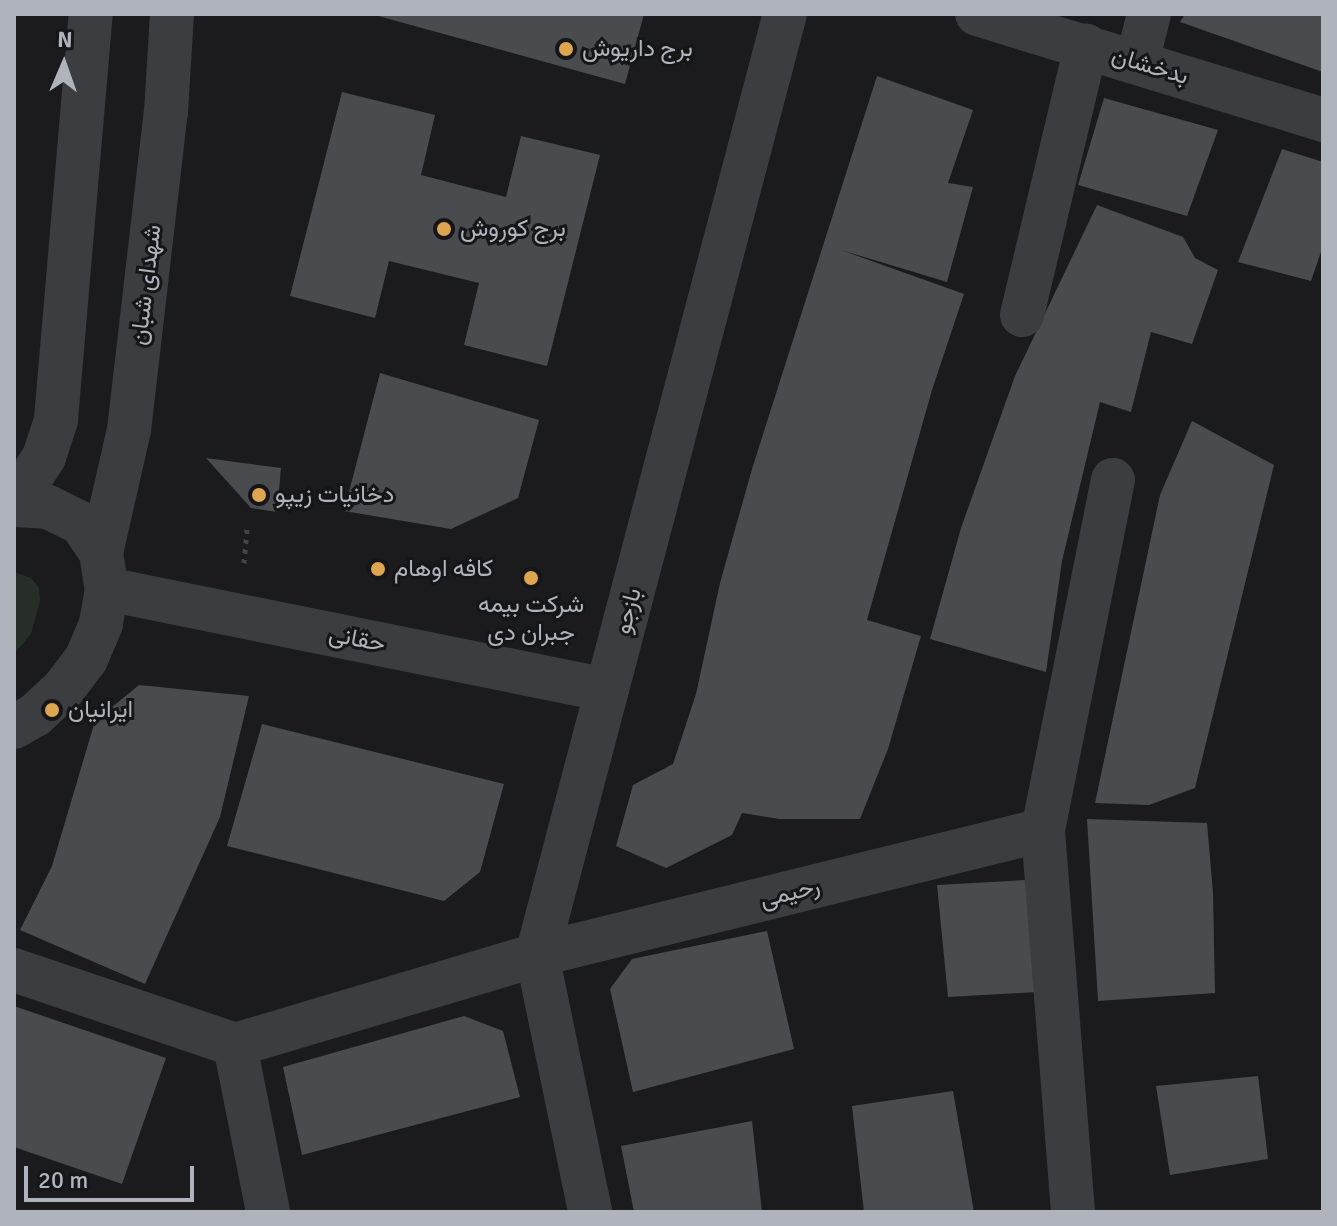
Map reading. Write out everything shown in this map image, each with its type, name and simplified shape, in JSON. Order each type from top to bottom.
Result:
[{"type":"street","points":[[91,14],[56,419],[44,457],[14,504],[48,507],[81,523],[104,571]]},
{"type":"street","name":"شهدای شبان","points":[[14,727],[35,715],[63,689],[86,659],[101,624],[104,571],[129,430],[166,112],[172,14]]},
{"type":"street","name":"بازجو","points":[[590,1212],[537,955],[785,14]]},
{"type":"street","name":"بدخشان","points":[[977,14],[1323,120]]},
{"type":"street","points":[[1137,62],[1149,14]]},
{"type":"street","points":[[1022,315],[1086,46]]},
{"type":"street","points":[[1073,1212],[1043,830],[1113,480]]},
{"type":"street","name":"حقانی","points":[[104,571],[607,690]]},
{"type":"street","name":"رحیمی","points":[[235,1045],[537,955],[1043,830]]},
{"type":"street","points":[[14,970],[235,1045],[268,1212]]},
{"type":"shaded area","points":[[14,572],[31,578],[39,588],[40,601],[31,634],[14,654]]},
{"type":"building","name":"برج داریوش","points":[[371,14],[644,14],[625,84]]},
{"type":"building","points":[[1185,14],[1323,14],[1323,72],[1180,22]]},
{"type":"building","points":[[877,76],[973,110],[948,183],[973,187],[947,282],[841,250],[964,294],[932,390],[867,620],[921,636],[888,749],[860,819],[780,819],[742,813],[732,835],[666,868],[616,846],[633,785],[673,764],[696,694],[720,583],[752,469]]},
{"type":"building","name":"برج کوروش","points":[[342,92],[435,115],[421,175],[506,197],[521,136],[600,155],[547,366],[464,345],[479,283],[389,261],[375,318],[290,296]]},
{"type":"building","points":[[1104,98],[1218,130],[1187,216],[1078,185]]},
{"type":"building","points":[[1282,149],[1323,162],[1323,246],[1311,281],[1238,262]]},
{"type":"building","points":[[1097,205],[1183,237],[1195,258],[1218,270],[1192,344],[1151,332],[1131,412],[1100,402],[1062,561],[1046,672],[930,639],[961,528],[1015,376]]},
{"type":"building","points":[[380,373],[539,420],[518,498],[451,529],[344,511]]},
{"type":"building","points":[[1192,421],[1274,465],[1195,788],[1149,805],[1095,803],[1160,495]]},
{"type":"building","name":"دخانیات زیپو","points":[[206,458],[281,468],[277,512],[251,508]]},
{"type":"building","points":[[139,685],[249,696],[220,817],[145,984],[20,930],[52,866],[95,721]]},
{"type":"building","points":[[262,724],[504,784],[480,872],[444,901],[227,846]]},
{"type":"building","points":[[1087,819],[1207,823],[1213,893],[1215,993],[1098,1001]]},
{"type":"building","points":[[1027,880],[1038,992],[948,997],[937,885]]},
{"type":"building","points":[[767,931],[794,1049],[633,1092],[610,989],[632,959]]},
{"type":"building","points":[[14,1006],[166,1058],[122,1184],[14,1147]]},
{"type":"building","points":[[464,1016],[503,1031],[520,1097],[302,1155],[283,1067]]},
{"type":"building","points":[[1258,1076],[1268,1159],[1170,1175],[1156,1086]]},
{"type":"building","points":[[953,1091],[974,1212],[864,1212],[852,1106]]},
{"type":"building","points":[[752,1121],[762,1212],[634,1212],[621,1146]]},
{"type":"place","name":"برج داریوش","points":[[566,49]]},
{"type":"place","name":"برج کوروش","points":[[444,229]]},
{"type":"place","name":"دخانیات زیپو","points":[[259,495]]},
{"type":"place","name":"کافه اوهام","points":[[378,569]]},
{"type":"place","name":"شرکت بیمه جبران دی","points":[[531,578]]},
{"type":"place","name":"ایرانیان","points":[[52,710]]}]
